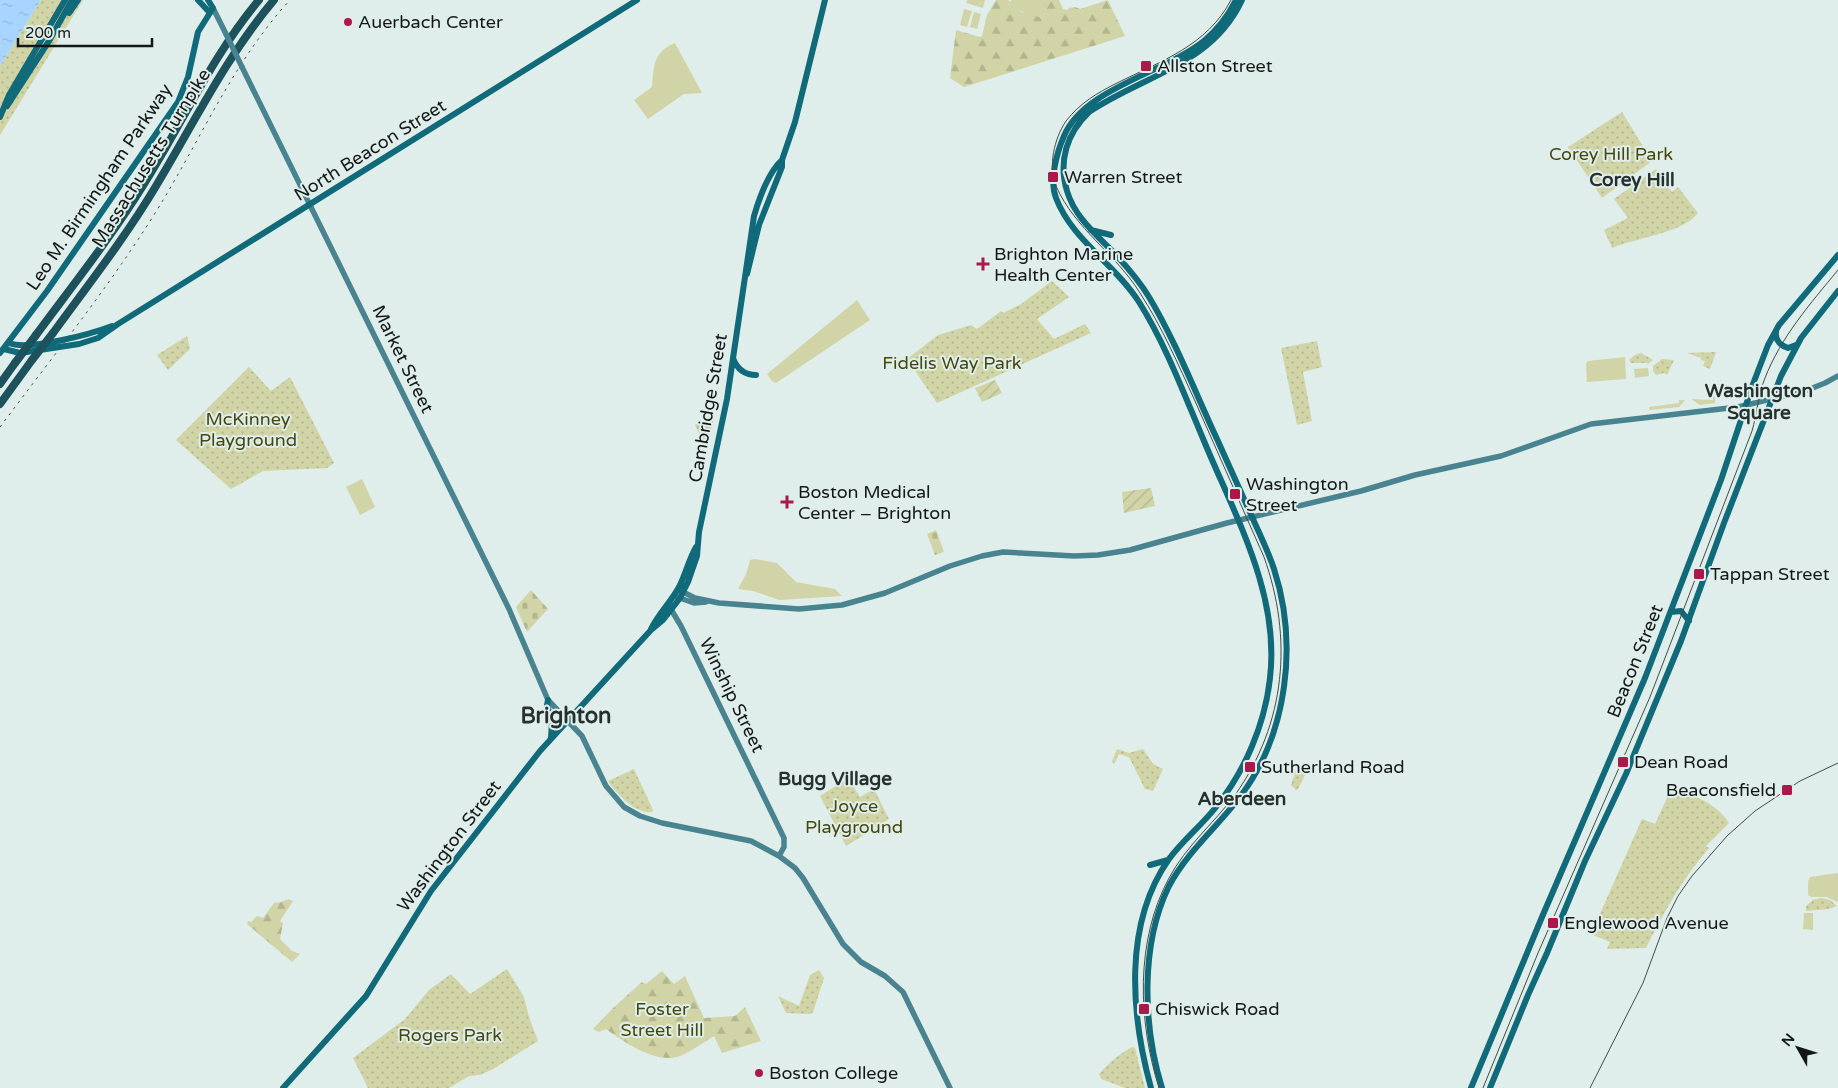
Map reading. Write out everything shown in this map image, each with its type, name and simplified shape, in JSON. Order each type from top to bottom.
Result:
[{"type":"highway","name":"Massachusetts Turnpike","points":[[0,384],[127,211],[215,61],[233,33],[259,0]]},
{"type":"highway","name":"Massachusetts Turnpike","points":[[0,404],[138,215],[226,65],[274,0]]},
{"type":"main road","points":[[2,114],[9,95],[64,0]]},
{"type":"main road","points":[[2,114],[14,98],[72,0]]},
{"type":"main road","points":[[53,34],[78,0]]},
{"type":"main road","points":[[198,0],[211,11]]},
{"type":"main road","points":[[208,0],[211,11]]},
{"type":"main road","name":"North Beacon Street","points":[[2,351],[21,352],[79,344],[98,338],[637,0]]},
{"type":"main road","name":"Cambridge Street","points":[[651,630],[672,610],[697,556],[696,545],[727,399],[746,275],[749,272],[759,225],[782,167],[782,160],[796,122],[825,0]]},
{"type":"main road","points":[[1151,1088],[1140,1032],[1137,1004],[1136,961],[1145,910],[1153,888],[1168,860],[1216,808],[1232,786],[1254,741],[1266,700],[1270,678],[1271,628],[1258,572],[1185,397],[1153,328],[1138,301],[1122,279],[1067,221],[1052,185],[1058,152],[1064,136],[1078,114],[1096,100],[1197,46],[1221,24],[1236,0]]},
{"type":"main road","points":[[1162,1088],[1154,1053],[1149,1008],[1149,960],[1156,920],[1170,885],[1181,867],[1238,799],[1255,774],[1274,729],[1287,679],[1285,620],[1280,581],[1229,458],[1150,298],[1128,268],[1090,230],[1071,201],[1064,175],[1064,155],[1078,124],[1089,112],[1206,48],[1225,29],[1242,0]]},
{"type":"main road","name":"Market Street","points":[[211,11],[220,22],[242,66],[519,630],[548,700],[583,736],[609,790],[616,800],[633,813],[662,823],[751,841],[779,856],[799,873],[836,934],[851,953],[903,992],[950,1088]]},
{"type":"main road","name":"Leo M. Birmingham Parkway","points":[[9,343],[175,106],[187,81],[198,34],[211,11]]},
{"type":"main road","points":[[1090,230],[1111,235]]},
{"type":"main road","name":"Beacon Street","points":[[1471,1088],[1544,910],[1621,737],[1671,612],[1721,480],[1756,374],[1776,330],[1838,255]]},
{"type":"main road","name":"Beacon Street","points":[[1490,1088],[1586,861],[1627,772],[1689,621],[1724,523],[1781,376],[1796,345],[1806,330],[1838,291]]},
{"type":"main road","name":"North Beacon Street","points":[[2,351],[9,343],[19,346],[74,338],[92,334],[118,324]]},
{"type":"main road","points":[[1776,330],[1776,337],[1780,343],[1788,348],[1796,345]]},
{"type":"main road","points":[[733,357],[740,370],[747,374],[756,375]]},
{"type":"main road","points":[[679,594],[694,603],[706,602],[785,609],[836,606],[885,594],[950,566],[982,556],[1003,552],[1054,556],[1098,555],[1156,544],[1252,517],[1361,491],[1415,475],[1501,456],[1591,424],[1746,405],[1812,389],[1838,376]]},
{"type":"main road","name":"Cambridge Street","points":[[651,630],[659,613],[667,603],[679,594]]},
{"type":"main road","name":"Winship Street","points":[[667,603],[784,838],[784,847],[779,856]]},
{"type":"main road","points":[[1671,612],[1681,611],[1689,621]]},
{"type":"main road","name":"Washington Street","points":[[283,1088],[366,996],[385,968],[405,930],[431,891],[551,739],[651,630]]},
{"type":"main road","points":[[548,700],[547,705],[552,722],[551,739]]},
{"type":"main road","points":[[1150,865],[1168,860]]},
{"type":"green space","points":[[41,0],[83,0],[0,135],[0,66]]},
{"type":"green space","points":[[967,0],[985,0],[983,8],[966,3]]},
{"type":"green space","points":[[996,0],[1008,0],[1021,12],[1043,18],[1046,10],[1046,0],[1059,0],[1063,9],[1067,10],[1075,7],[1080,9],[1108,0],[1125,36],[964,87],[950,78],[956,30],[982,36],[987,15]]},
{"type":"green space","points":[[1011,0],[1046,0],[1046,10],[1043,18],[1021,11],[1010,3]]},
{"type":"green space","points":[[964,9],[972,11],[967,27],[960,25]]},
{"type":"green space","points":[[974,12],[981,14],[977,29],[970,27]]},
{"type":"green space","points":[[675,43],[702,93],[684,94],[648,119],[634,100],[652,87],[656,60],[662,51]]},
{"type":"green space","name":"Corey Hill Park","points":[[1622,112],[1652,161],[1602,198],[1568,147]]},
{"type":"green space","name":"Corey Hill Park","points":[[1656,169],[1672,192],[1678,187],[1698,213],[1682,226],[1612,248],[1604,230],[1628,218],[1614,199]]},
{"type":"green space","name":"Fidelis Way Park","points":[[1052,281],[1069,297],[1037,319],[1054,339],[1085,324],[1091,333],[937,403],[907,359],[938,335],[971,325],[977,329],[1001,311],[1003,313],[1021,304]]},
{"type":"green space","points":[[857,300],[870,320],[776,383],[772,381],[767,374]]},
{"type":"green space","points":[[187,336],[190,349],[168,370],[157,355]]},
{"type":"green space","points":[[1317,341],[1322,367],[1303,372],[1312,421],[1297,425],[1281,348]]},
{"type":"green space","points":[[1716,352],[1710,369],[1703,366],[1705,361],[1701,360],[1701,358],[1687,353]]},
{"type":"green space","points":[[1641,353],[1653,360],[1648,364],[1631,363],[1629,360]]},
{"type":"green space","points":[[1625,357],[1626,379],[1587,382],[1586,364],[1588,361]]},
{"type":"green space","points":[[1662,359],[1674,360],[1667,375],[1664,373],[1656,375],[1653,371],[1653,366]]},
{"type":"green space","name":"McKinney Playground","points":[[249,367],[271,391],[290,377],[334,463],[327,468],[263,471],[231,489],[176,440]]},
{"type":"green space","points":[[1648,368],[1649,376],[1635,378],[1634,369]]},
{"type":"green space","points":[[995,380],[1002,393],[982,402],[975,388]]},
{"type":"green space","points":[[1713,397],[1715,397],[1715,403],[1700,405],[1691,399],[1713,400]]},
{"type":"green space","points":[[1679,400],[1685,400],[1679,407],[1649,410],[1649,407],[1679,403]]},
{"type":"green space","points":[[715,412],[707,449],[695,425]]},
{"type":"green space","points":[[362,479],[375,507],[360,515],[346,487]]},
{"type":"green space","points":[[1151,488],[1155,506],[1124,513],[1122,492]]},
{"type":"green space","points":[[936,530],[944,552],[935,555],[927,534]]},
{"type":"green space","points":[[755,559],[777,563],[796,582],[835,589],[842,596],[779,600],[753,591],[738,589],[746,574],[750,560]]},
{"type":"green space","points":[[531,590],[548,609],[527,632],[516,607]]},
{"type":"green space","points":[[1117,749],[1129,753],[1143,749],[1153,764],[1163,769],[1153,791],[1145,789],[1129,757],[1119,754],[1114,764],[1112,761]]},
{"type":"green space","points":[[634,769],[653,810],[652,812],[639,810],[627,802],[608,781]]},
{"type":"green space","points":[[1298,769],[1302,769],[1305,775],[1296,790],[1291,785]]},
{"type":"green space","name":"Joyce Playground","points":[[848,778],[860,797],[874,789],[889,819],[846,846],[820,796]]},
{"type":"green space","points":[[1672,787],[1711,805],[1729,823],[1706,846],[1709,848],[1674,896],[1646,948],[1607,949],[1610,942],[1591,934],[1642,819],[1655,824]]},
{"type":"green space","points":[[1838,873],[1838,902],[1826,897],[1811,897],[1808,895],[1810,877]]},
{"type":"green space","points":[[1821,898],[1830,900],[1837,906],[1829,909],[1806,911],[1806,906],[1813,900]]},
{"type":"green space","points":[[288,899],[293,901],[280,921],[283,923],[280,939],[292,951],[300,954],[292,962],[247,924],[248,921],[251,922],[257,916],[263,918],[274,903]]},
{"type":"green space","points":[[1804,913],[1813,913],[1813,930],[1803,929]]},
{"type":"green space","name":"Rogers Park","points":[[507,969],[524,997],[538,1041],[493,1069],[480,1075],[469,1076],[449,1088],[368,1088],[353,1058],[405,1019],[429,990],[451,974],[470,994]]},
{"type":"green space","points":[[819,970],[824,978],[813,1012],[811,1014],[786,1013],[778,996],[799,1006],[810,975]]},
{"type":"green space","name":"Foster Street Hill","points":[[662,971],[674,984],[685,976],[704,1018],[735,1016],[745,1007],[761,1041],[722,1053],[714,1036],[686,1053],[668,1058],[659,1057],[640,1050],[606,1029],[599,1032],[593,1029],[642,982],[646,984]]},
{"type":"green space","points":[[1132,1047],[1135,1048],[1145,1088],[1125,1088],[1101,1079],[1099,1074],[1110,1062]]},
{"type":"water","points":[[0,0],[41,0],[0,66]]},
{"type":"tram line","points":[[1159,1088],[1147,1036],[1144,1009],[1143,981],[1145,954],[1150,928],[1158,902],[1176,866],[1235,795],[1252,767],[1265,739],[1280,679],[1279,618],[1264,557],[1169,346],[1148,306],[1130,279],[1064,201],[1056,186],[1052,161],[1058,136],[1066,121],[1077,109],[1089,99],[1166,59],[1196,41],[1221,16],[1231,0]]},
{"type":"tram line","points":[[1483,1088],[1538,953],[1650,697],[1752,431],[1765,378],[1788,335],[1838,270]]},
{"type":"tram line","points":[[1590,1088],[1643,983],[1667,918],[1678,896],[1692,876],[1727,836],[1755,811],[1800,781],[1838,763]]},
{"type":"railway","points":[[0,427],[120,266],[157,210],[234,75],[251,49],[290,0]]},
{"type":"place","name":"Auerbach Center","points":[[348,22]]},
{"type":"place","name":"Allston Street","points":[[1146,66]]},
{"type":"place","name":"Warren Street","points":[[1053,177]]},
{"type":"place","name":"Brighton Marine Health Center","points":[[983,264]]},
{"type":"place","name":"Washington Street","points":[[1235,494]]},
{"type":"place","name":"Boston Medical Center – Brighton","points":[[787,502]]},
{"type":"place","name":"Tappan Street","points":[[1699,574]]},
{"type":"place","name":"Dean Road","points":[[1623,762]]},
{"type":"place","name":"Sutherland Road","points":[[1250,767]]},
{"type":"place","name":"Beaconsfield","points":[[1787,790]]},
{"type":"place","name":"Englewood Avenue","points":[[1553,923]]},
{"type":"place","name":"Chiswick Road","points":[[1144,1009]]},
{"type":"place","name":"Boston College","points":[[759,1073]]},
{"type":"district","name":"Corey Hill","points":[[1632,180]]},
{"type":"district","name":"Washington Square","points":[[1759,402]]},
{"type":"district","name":"Brighton","points":[[566,716]]},
{"type":"district","name":"Bugg Village","points":[[835,779]]},
{"type":"district","name":"Aberdeen","points":[[1242,799]]}]
